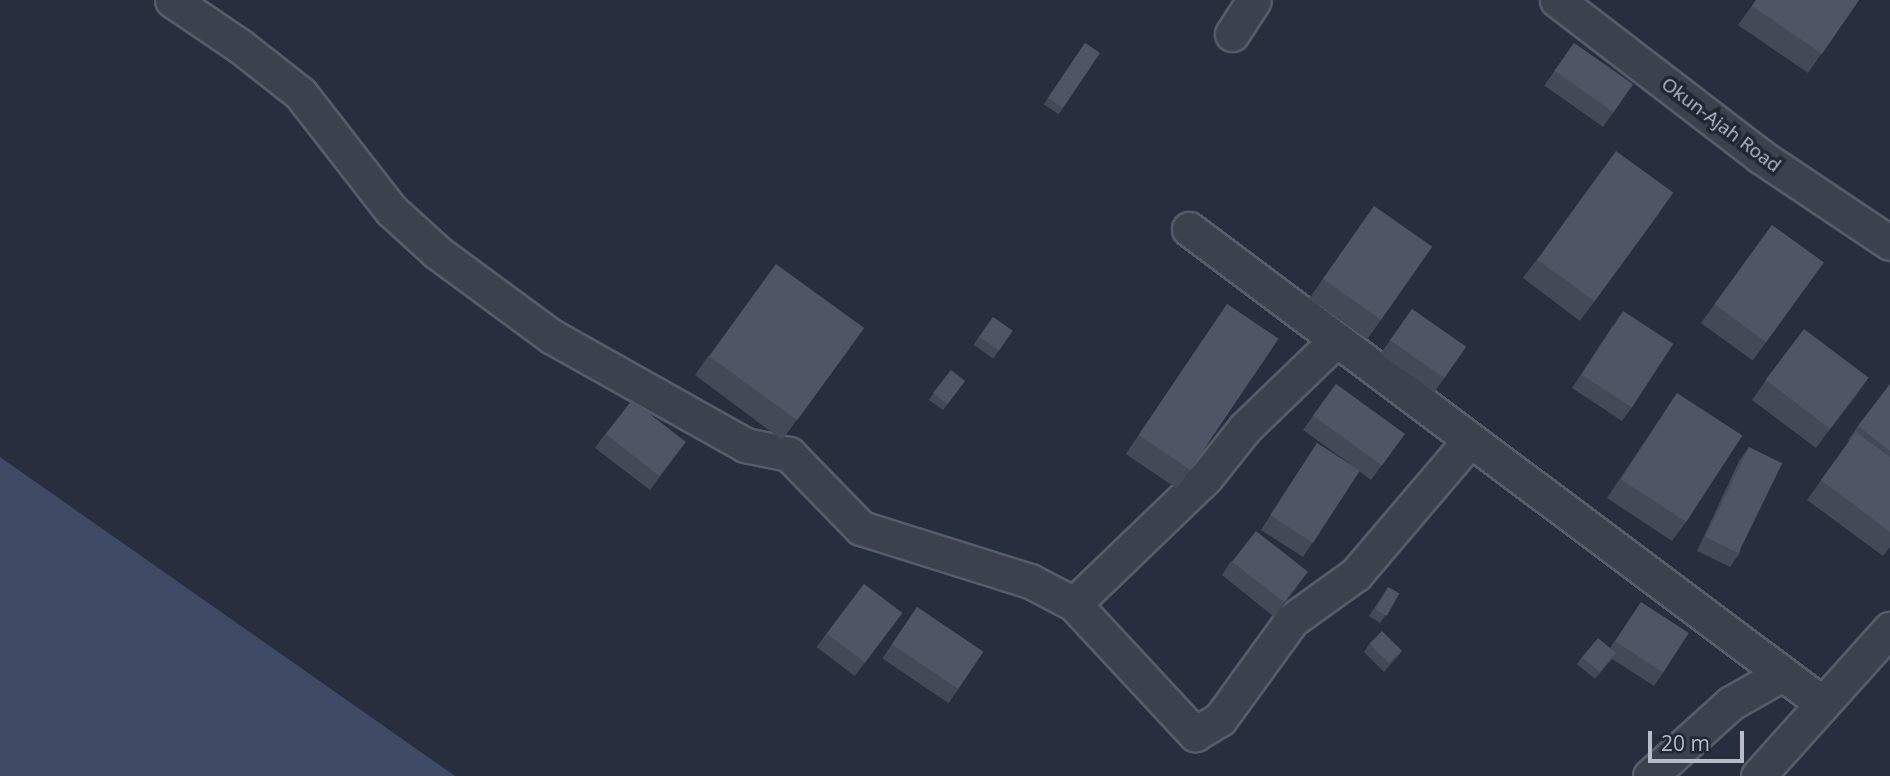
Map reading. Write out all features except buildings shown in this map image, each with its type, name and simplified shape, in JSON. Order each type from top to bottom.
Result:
[{"type":"street","points":[[172,0],[240,46],[300,93],[391,210],[437,252],[551,336],[745,445],[789,454],[861,528],[1030,581],[1074,604],[1195,734],[1220,719],[1292,620],[1356,575],[1470,440]]},
{"type":"street","points":[[1233,34],[1254,0]]},
{"type":"street","name":"Okun-Ajah Road","points":[[1557,0],[1760,156],[1890,243]]},
{"type":"street","points":[[1189,229],[1822,703]]},
{"type":"street","points":[[1074,604],[1206,477],[1245,428],[1336,340]]},
{"type":"street","points":[[1758,776],[1890,629]]},
{"type":"street","points":[[1650,776],[1731,703],[1782,674]]},
{"type":"water","points":[[0,457],[455,776],[0,776]]}]
